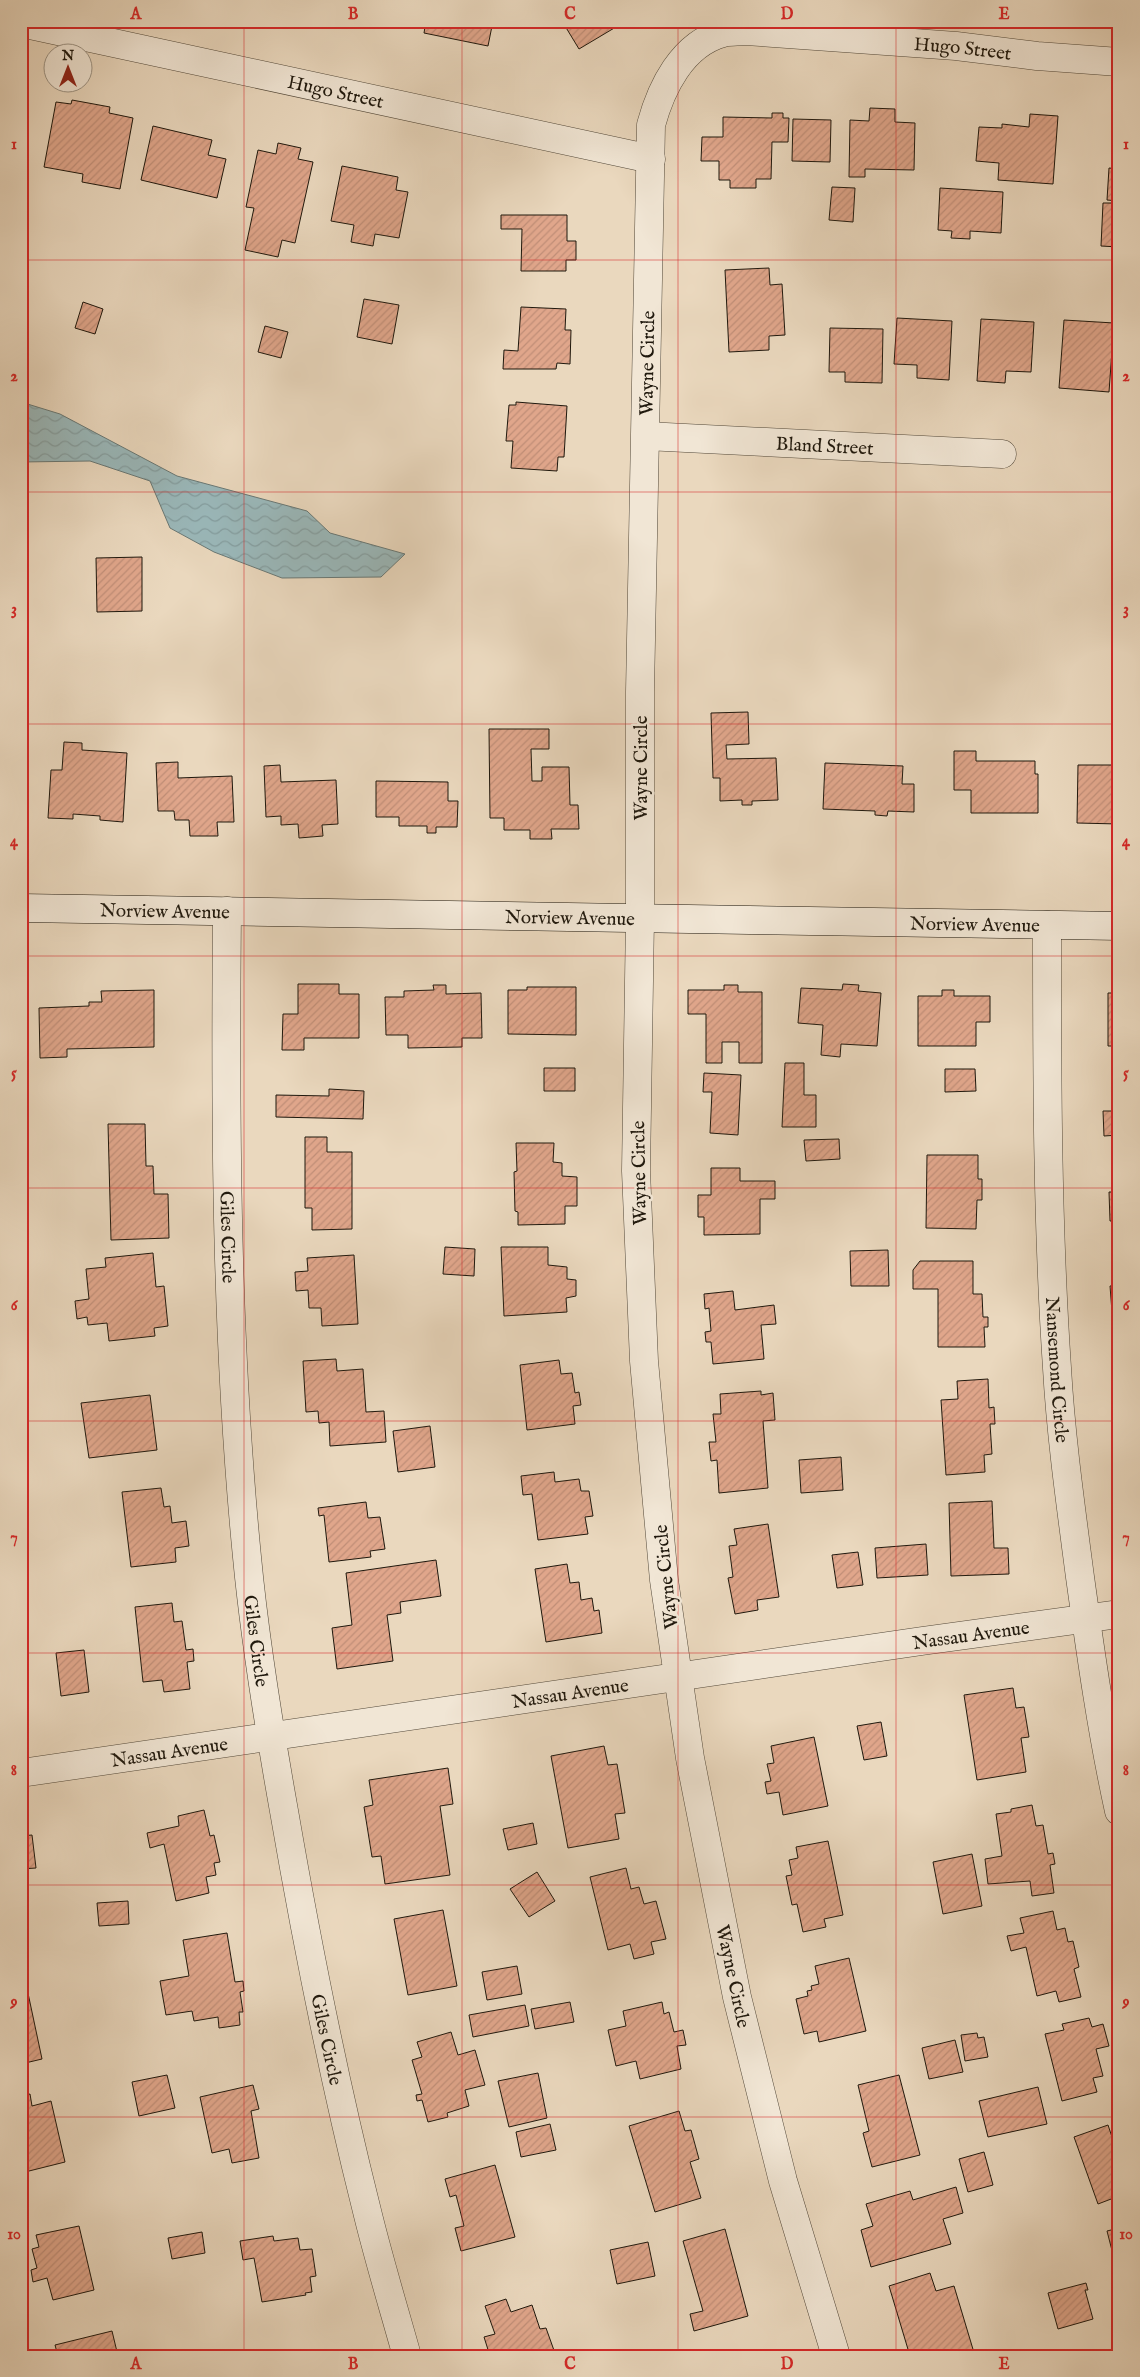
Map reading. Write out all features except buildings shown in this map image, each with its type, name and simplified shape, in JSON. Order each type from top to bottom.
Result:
[{"type":"street","name":"Hugo Street","points":[[21,23],[651,160]]},
{"type":"street","name":"Hugo Street","points":[[747,26],[956,46],[1038,56],[1119,62]]},
{"type":"street","name":"Wayne Circle","points":[[747,26],[723,33],[703,42],[690,52],[668,78],[658,100],[651,125],[640,692],[640,918],[636,1171],[644,1351],[664,1580],[690,1758],[737,1997],[783,2181],[836,2356]]},
{"type":"street","name":"Bland Street","points":[[646,436],[1002,454]]},
{"type":"street","name":"Norview Avenue","points":[[21,908],[1119,926]]},
{"type":"street","name":"Giles Circle","points":[[226,911],[226,1100],[233,1372],[247,1557],[271,1736],[321,2009],[366,2208],[407,2356]]},
{"type":"street","name":"Nansemond Circle","points":[[1047,925],[1047,1132],[1057,1368],[1066,1472],[1086,1619],[1106,1750],[1119,1811]]},
{"type":"street","name":"Nassau Avenue","points":[[21,1773],[922,1641],[1119,1614]]},
{"type":"water","points":[[21,402],[60,414],[177,476],[307,511],[330,533],[405,554],[381,577],[282,578],[214,552],[170,528],[150,481],[90,461],[21,462]]}]
